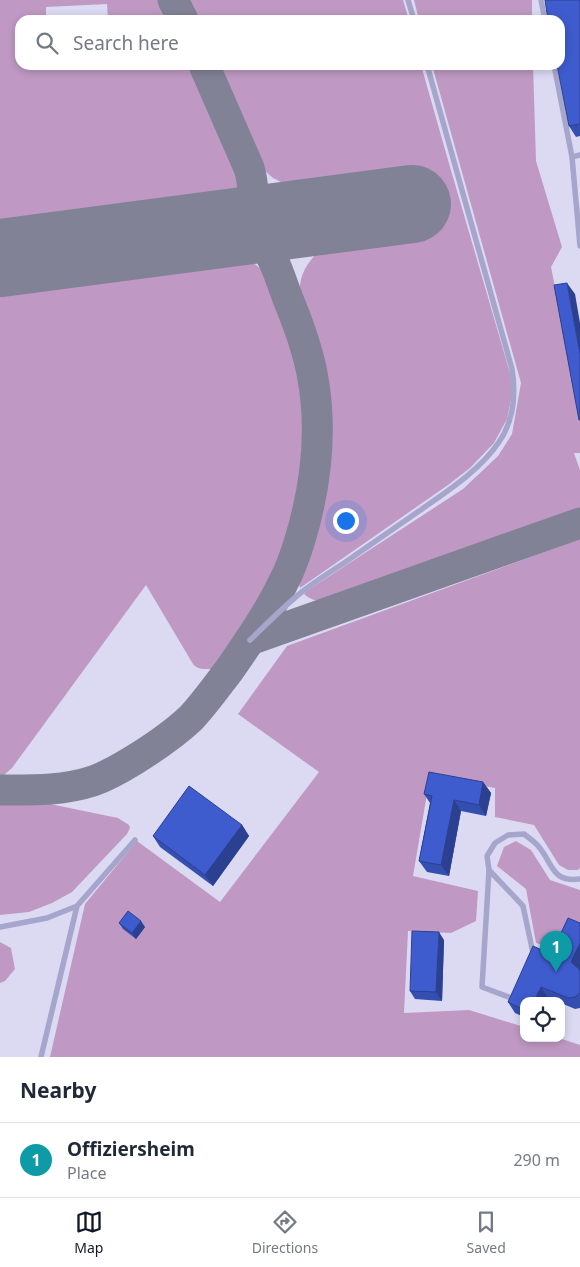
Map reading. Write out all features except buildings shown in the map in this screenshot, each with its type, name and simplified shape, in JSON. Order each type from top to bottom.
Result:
[{"type":"lane","points":[[408,0],[412,15]]},
{"type":"lane","points":[[541,0],[544,15]]},
{"type":"lane","points":[[250,640],[302,592],[446,492],[490,453],[500,441],[507,428],[514,398],[512,369],[427,70]]},
{"type":"lane","points":[[555,70],[572,157],[580,246]]},
{"type":"lane","points":[[572,157],[580,155]]},
{"type":"lane","points":[[517,991],[514,999],[482,987],[489,870],[488,856],[495,843],[508,835],[524,834],[539,847],[556,874],[569,881],[580,879]]},
{"type":"lane","points":[[0,927],[46,918],[77,906],[135,840]]},
{"type":"lane","points":[[489,870],[523,906],[534,952],[530,960]]},
{"type":"lane","points":[[41,1057],[77,906]]},
{"type":"shaded area","points":[[0,0],[161,0],[169,15],[108,15],[107,4],[46,7],[46,15],[15,15],[15,70],[194,70],[239,171],[238,184],[232,196],[0,227]]},
{"type":"shaded area","points":[[184,0],[403,0],[408,15],[192,15]]},
{"type":"shaded area","points":[[414,0],[532,0],[532,15],[418,15]]},
{"type":"shaded area","points":[[217,70],[422,70],[512,380],[513,390],[507,419],[494,443],[470,468],[300,588],[300,569],[320,502],[326,440],[323,383],[315,346],[302,308],[300,298],[301,279],[311,260],[325,247],[421,233],[413,171],[301,186],[285,184],[273,178],[256,160]]},
{"type":"shaded area","points":[[433,70],[533,70],[536,161],[562,247],[551,267],[580,411],[580,453],[574,453],[580,470],[580,510],[329,600],[316,600],[304,594],[463,489],[498,456],[512,434],[521,383]]},
{"type":"shaded area","points":[[240,258],[252,262],[266,273],[288,327],[300,370],[306,410],[307,451],[302,489],[287,547],[268,588],[243,630],[222,660],[212,669],[199,668],[193,664],[146,585],[12,768],[0,776],[0,290]]},
{"type":"shaded area","points":[[580,539],[580,868],[578,870],[568,870],[559,865],[534,825],[495,817],[495,788],[430,776],[413,876],[478,891],[476,921],[451,933],[408,931],[404,1013],[469,1010],[520,1026],[520,1042],[565,1042],[565,1040],[580,1045],[580,1057],[50,1057],[85,904],[137,841],[220,902],[319,772],[238,714],[287,646]]},
{"type":"shaded area","points":[[0,802],[50,804],[118,818],[129,825],[130,828],[127,834],[72,892],[52,903],[29,912],[0,915]]},
{"type":"shaded area","points":[[516,841],[531,850],[550,880],[580,890],[580,927],[571,923],[553,948],[536,943],[526,889],[497,866],[504,847]]},
{"type":"shaded area","points":[[0,942],[11,948],[15,969],[5,981],[0,983]]},
{"type":"taxiway","points":[[173,0],[180,15]]},
{"type":"taxiway","points":[[206,70],[249,168],[253,190],[251,205],[243,218],[218,229]]},
{"type":"taxiway","points":[[0,790],[58,788],[93,781],[124,766],[171,735],[191,718],[230,669],[266,614],[291,566],[310,501],[316,459],[317,416],[308,354],[278,271],[266,249],[259,241],[248,234],[235,230],[218,229]]},
{"type":"taxiway","points":[[250,640],[580,523]]},
{"type":"runway","points":[[0,258],[412,204]]},
{"type":"place","name":"Offiziersheim","points":[[556,972]]}]
